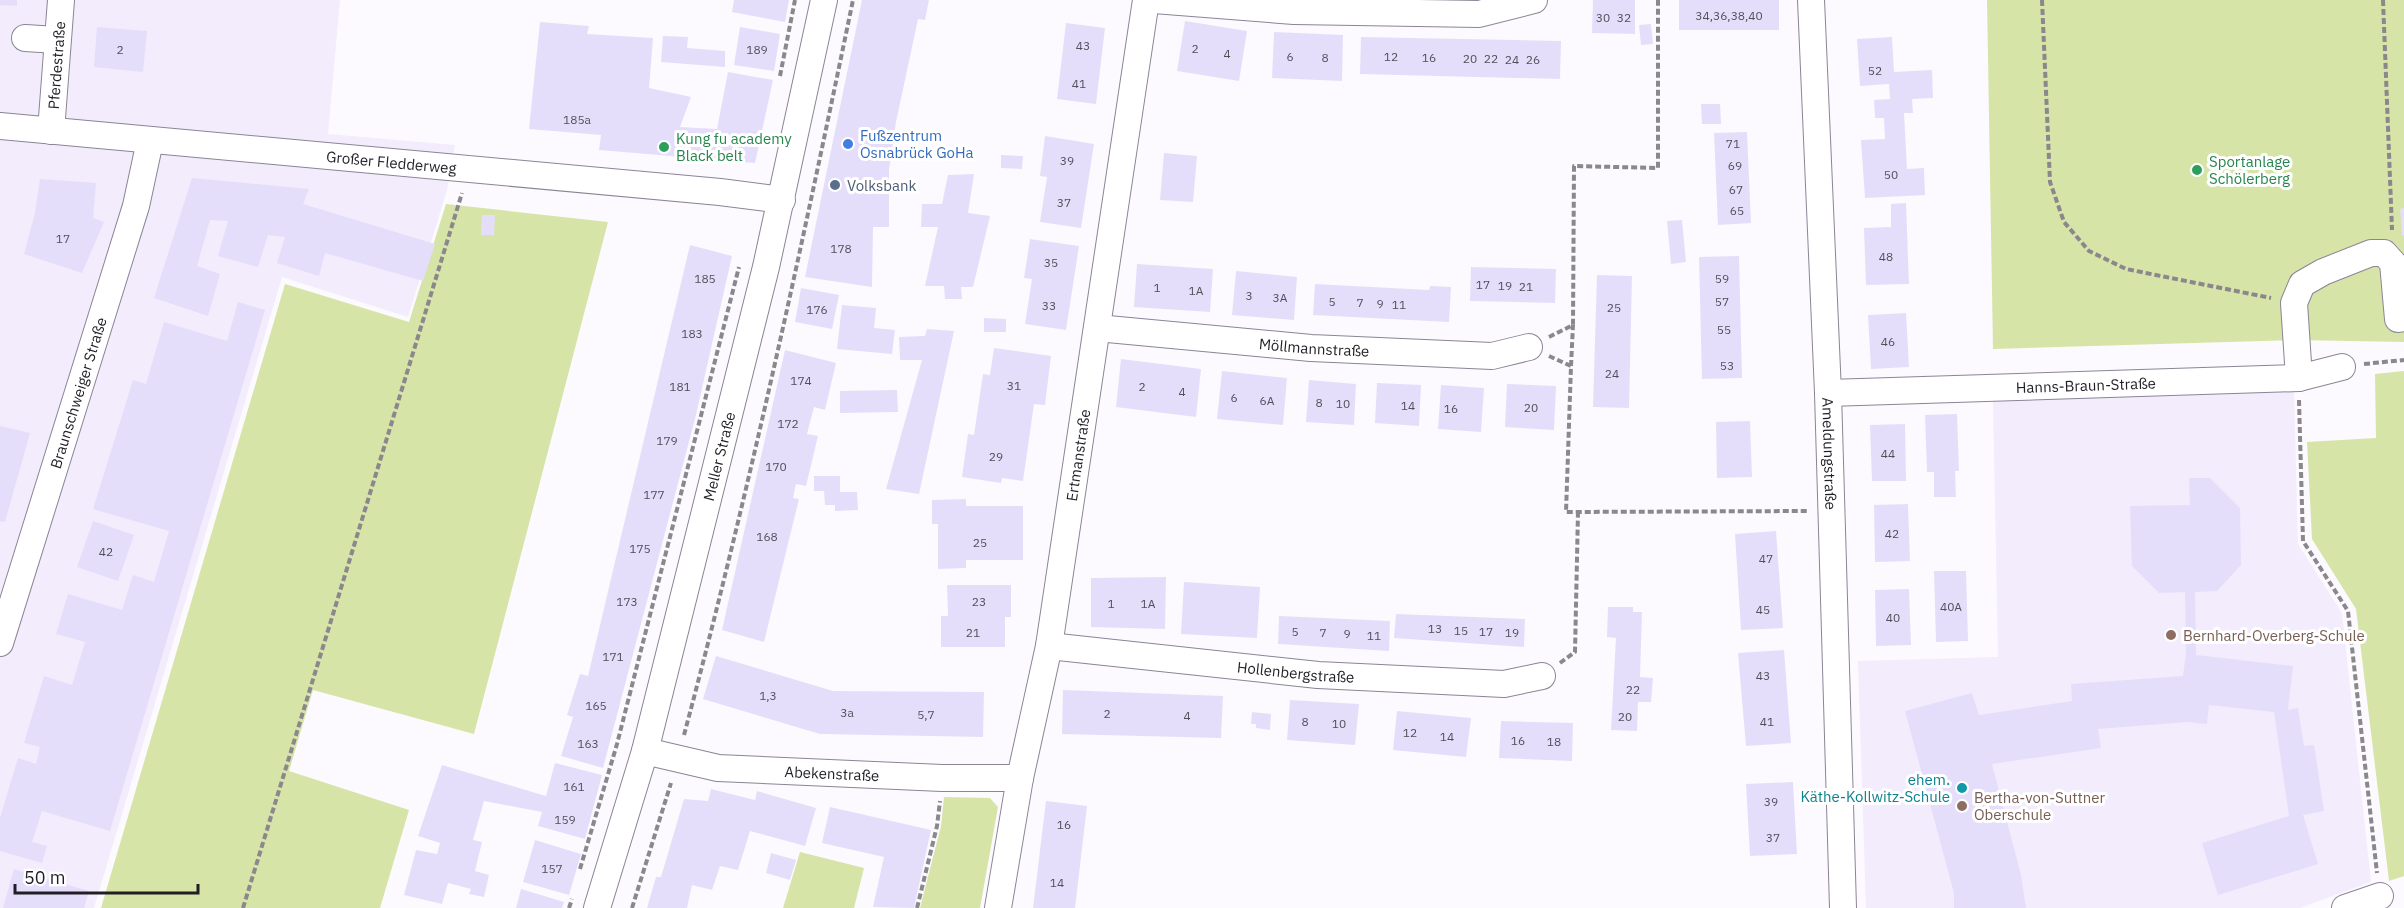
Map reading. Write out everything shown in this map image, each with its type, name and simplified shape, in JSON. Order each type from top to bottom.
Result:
[{"type":"street","name":"Pferdestraße","points":[[51,131],[60,0]]},
{"type":"street","name":"Meller Straße","points":[[597,908],[645,751],[782,200],[825,0]]},
{"type":"street","name":"Ertmanstraße","points":[[998,908],[1020,778],[1049,646],[1146,0]]},
{"type":"street","points":[[1154,0],[1294,11],[1479,14],[1533,0]]},
{"type":"street","name":"Ameldungstraße","points":[[1811,0],[1828,393],[1843,908]]},
{"type":"street","points":[[25,38],[57,40]]},
{"type":"street","name":"Großer Fledderweg","points":[[0,126],[720,192],[782,200]]},
{"type":"street","name":"Braunschweiger Straße","points":[[0,643],[136,206],[150,141]]},
{"type":"street","points":[[2299,378],[2294,303],[2302,284],[2323,272],[2371,253],[2384,253],[2393,263],[2398,319],[2404,318]]},
{"type":"street","name":"Möllmannstraße","points":[[1097,328],[1311,348],[1481,356],[1492,356],[1529,347]]},
{"type":"street","name":"Hanns-Braun-Straße","points":[[1828,393],[2299,378],[2343,367]]},
{"type":"street","name":"Hollenbergstraße","points":[[1049,646],[1318,675],[1504,684],[1542,676]]},
{"type":"street","name":"Abekenstraße","points":[[645,751],[718,768],[1020,778]]},
{"type":"street","points":[[2345,908],[2380,896]]},
{"type":"path","points":[[779,77],[795,0]]},
{"type":"path","points":[[632,908],[678,759],[711,635],[783,332],[852,0]]},
{"type":"path","points":[[1658,0],[1658,168],[1574,166],[1573,325],[1566,512],[1831,511]]},
{"type":"path","points":[[2042,0],[2050,182],[2064,222],[2089,251],[2126,269],[2294,303]]},
{"type":"path","points":[[2383,0],[2392,236],[2384,253]]},
{"type":"path","points":[[243,908],[469,169]]},
{"type":"path","points":[[578,876],[617,744],[737,270]]},
{"type":"path","points":[[1529,347],[1573,325]]},
{"type":"path","points":[[1529,347],[1571,366]]},
{"type":"path","points":[[2343,367],[2404,360]]},
{"type":"path","points":[[2299,378],[2303,541],[2348,611],[2380,896]]},
{"type":"path","points":[[1542,676],[1575,652],[1578,512]]},
{"type":"path","points":[[917,908],[937,826],[940,794]]},
{"type":"path","points":[[569,908],[573,895]]},
{"type":"shaded area","points":[[0,0],[340,0],[328,134],[455,145],[447,190],[408,317],[282,277],[94,908],[0,908]]},
{"type":"shaded area","name":"Bernhard-Overberg-Schule","points":[[2294,390],[2298,544],[2342,613],[2371,882],[2300,908],[1866,908],[1858,661],[1998,657],[1993,401]]},
{"type":"green space","name":"Sportanlage Schölerberg","points":[[1987,0],[2404,0],[2404,342],[2295,340],[1993,349]]},
{"type":"green space","points":[[446,204],[608,222],[474,734],[313,690],[289,771],[409,810],[380,908],[101,908],[285,284],[409,322]]},
{"type":"green space","points":[[2404,371],[2404,876],[2389,881],[2356,609],[2312,539],[2307,442],[2376,438],[2375,374]]},
{"type":"green space","points":[[944,797],[990,798],[998,807],[980,908],[920,908],[941,826]]},
{"type":"green space","points":[[800,852],[864,868],[854,908],[783,908]]},
{"type":"building","points":[[0,0],[17,0],[17,6],[0,5]]},
{"type":"building","points":[[734,0],[789,0],[785,22],[732,12]]},
{"type":"building","points":[[862,0],[929,0],[925,20],[918,19],[896,122],[889,170],[889,227],[873,227],[872,287],[805,277]]},
{"type":"building","points":[[1593,0],[1635,0],[1635,34],[1592,33]]},
{"type":"building","points":[[1679,0],[1779,0],[1779,30],[1679,30]]},
{"type":"building","points":[[1185,21],[1247,31],[1239,81],[1177,71]]},
{"type":"building","points":[[540,22],[589,26],[587,34],[653,38],[649,88],[691,97],[680,127],[717,129],[728,72],[773,80],[755,163],[599,150],[601,135],[529,129]]},
{"type":"building","points":[[1066,23],[1105,28],[1096,104],[1057,99]]},
{"type":"building","points":[[1651,24],[1653,44],[1641,45],[1639,25]]},
{"type":"building","points":[[97,27],[147,31],[143,72],[94,67]]},
{"type":"building","points":[[740,27],[780,34],[774,71],[734,65]]},
{"type":"building","points":[[1274,32],[1343,35],[1342,81],[1272,78]]},
{"type":"building","points":[[663,36],[688,37],[687,48],[725,51],[725,67],[661,62]]},
{"type":"building","points":[[1361,37],[1561,41],[1560,79],[1360,74]]},
{"type":"building","points":[[1892,37],[1894,72],[1932,70],[1933,98],[1912,99],[1913,113],[1904,113],[1907,169],[1924,168],[1925,195],[1865,198],[1861,140],[1885,139],[1884,118],[1875,118],[1874,100],[1890,99],[1889,84],[1860,86],[1857,39]]},
{"type":"building","points":[[1701,104],[1720,104],[1721,124],[1702,124]]},
{"type":"building","points":[[1747,132],[1751,223],[1718,225],[1714,133]]},
{"type":"building","points":[[1045,136],[1094,144],[1081,228],[1040,222],[1047,177],[1040,176]]},
{"type":"building","points":[[1164,153],[1197,156],[1193,202],[1160,200]]},
{"type":"building","points":[[1001,155],[1023,156],[1022,169],[1001,168]]},
{"type":"building","points":[[974,174],[968,213],[990,216],[973,287],[961,287],[962,299],[945,299],[944,286],[925,286],[938,227],[921,227],[922,204],[942,204],[948,175]]},
{"type":"building","points":[[192,178],[309,189],[303,204],[435,244],[423,281],[325,253],[319,276],[277,263],[285,237],[268,235],[258,267],[218,256],[228,221],[210,220],[197,266],[220,274],[208,316],[154,298]]},
{"type":"building","points":[[40,179],[96,183],[93,218],[104,222],[82,273],[24,254],[35,213]]},
{"type":"building","points":[[1906,203],[1909,284],[1866,285],[1864,228],[1891,227],[1891,204]]},
{"type":"building","points":[[2404,208],[2404,235],[2402,236],[2400,209]]},
{"type":"building","points":[[482,215],[495,215],[494,235],[481,235]]},
{"type":"building","points":[[1682,220],[1686,262],[1671,264],[1667,221]]},
{"type":"building","points":[[1030,239],[1079,246],[1066,330],[1025,324],[1032,279],[1024,278]]},
{"type":"building","points":[[690,245],[732,256],[695,419],[603,768],[561,756],[573,717],[567,715],[580,674],[588,676]]},
{"type":"building","points":[[1739,256],[1742,378],[1702,379],[1699,257]]},
{"type":"building","points":[[1137,264],[1213,269],[1210,312],[1134,307]]},
{"type":"building","points":[[1471,267],[1556,269],[1555,303],[1470,301]]},
{"type":"building","points":[[1236,271],[1297,277],[1294,320],[1232,315]]},
{"type":"building","points":[[1597,275],[1632,276],[1629,408],[1593,407]]},
{"type":"building","points":[[1315,284],[1429,290],[1430,286],[1451,287],[1449,322],[1313,315]]},
{"type":"building","points":[[801,288],[839,295],[832,329],[795,322]]},
{"type":"building","points":[[238,302],[265,310],[110,831],[42,811],[32,842],[47,846],[42,863],[0,851],[0,818],[18,758],[36,764],[40,747],[24,743],[44,676],[72,685],[85,642],[56,634],[68,594],[122,610],[133,575],[154,582],[169,531],[93,509],[133,380],[146,384],[164,322],[227,341]]},
{"type":"building","points":[[842,305],[876,308],[874,328],[895,330],[892,354],[837,349]]},
{"type":"building","points":[[1906,313],[1909,367],[1871,369],[1868,315]]},
{"type":"building","points":[[984,318],[1006,319],[1006,332],[984,332]]},
{"type":"building","points":[[927,329],[954,331],[919,494],[886,489],[922,360],[900,360],[899,337],[925,336]]},
{"type":"building","points":[[994,348],[1051,356],[1045,405],[1034,404],[1023,481],[1002,478],[1001,483],[962,477],[968,434],[974,435],[983,374],[990,375]]},
{"type":"building","points":[[785,350],[836,363],[825,410],[814,407],[807,434],[818,436],[806,486],[796,484],[793,498],[799,499],[764,642],[722,630]]},
{"type":"building","points":[[1121,359],[1201,369],[1196,417],[1116,407]]},
{"type":"building","points":[[1222,371],[1287,378],[1283,425],[1217,419]]},
{"type":"building","points":[[1309,380],[1356,384],[1354,425],[1306,422]]},
{"type":"building","points":[[1377,383],[1421,385],[1419,426],[1375,423]]},
{"type":"building","points":[[1507,384],[1556,386],[1554,430],[1505,427]]},
{"type":"building","points":[[1441,385],[1484,388],[1481,432],[1438,429]]},
{"type":"building","points":[[897,390],[898,412],[840,413],[840,391]]},
{"type":"building","points":[[1957,414],[1959,471],[1955,471],[1956,497],[1934,497],[1934,472],[1927,472],[1925,415]]},
{"type":"building","points":[[1750,421],[1752,477],[1717,478],[1716,422]]},
{"type":"building","points":[[1905,424],[1906,481],[1872,481],[1870,425]]},
{"type":"building","points":[[0,426],[30,433],[5,522],[0,521]]},
{"type":"building","points":[[814,476],[840,476],[840,492],[857,492],[858,510],[835,511],[835,505],[825,505],[824,491],[814,491]]},
{"type":"building","name":"ehem. Käthe-Kollwitz-Schule","points":[[2189,478],[2210,478],[2240,508],[2241,565],[2217,591],[2195,592],[2196,655],[2293,666],[2288,710],[2298,708],[2304,746],[2314,745],[2324,811],[2303,815],[2318,864],[2218,895],[2202,843],[2289,816],[2274,712],[2209,705],[2207,724],[2187,722],[2098,729],[2101,748],[1992,764],[2021,875],[2026,908],[1954,908],[1954,893],[1905,711],[1972,693],[1979,715],[2072,701],[2071,684],[2183,676],[2186,654],[2185,592],[2159,593],[2132,566],[2130,506],[2190,505]]},
{"type":"building","points":[[966,499],[966,506],[1023,506],[1023,560],[966,560],[966,568],[938,569],[938,524],[932,524],[932,500]]},
{"type":"building","points":[[1908,504],[1910,561],[1875,562],[1874,505]]},
{"type":"building","points":[[93,521],[134,535],[118,581],[77,567]]},
{"type":"building","points":[[1776,531],[1783,628],[1741,630],[1735,534]]},
{"type":"building","points":[[1934,571],[1966,571],[1968,641],[1936,642]]},
{"type":"building","points":[[1166,577],[1165,629],[1091,627],[1091,578]]},
{"type":"building","points":[[1184,582],[1260,587],[1257,638],[1181,634]]},
{"type":"building","points":[[947,585],[1011,585],[1011,617],[1005,617],[1005,647],[941,647],[941,616],[948,616]]},
{"type":"building","points":[[1909,589],[1911,645],[1876,646],[1875,590]]},
{"type":"building","points":[[1608,607],[1633,607],[1633,612],[1642,612],[1640,677],[1653,678],[1651,702],[1638,702],[1637,731],[1611,730],[1616,638],[1607,637]]},
{"type":"building","points":[[1396,614],[1525,619],[1524,647],[1394,638]]},
{"type":"building","points":[[1279,616],[1390,621],[1389,651],[1278,644]]},
{"type":"building","points":[[1784,650],[1791,743],[1746,746],[1738,653]]},
{"type":"building","points":[[716,656],[833,691],[984,692],[983,737],[820,734],[703,699]]},
{"type":"building","points":[[1063,690],[1223,696],[1221,738],[1062,734]]},
{"type":"building","points":[[1290,700],[1359,704],[1355,745],[1287,740]]},
{"type":"building","points":[[1397,711],[1471,718],[1466,757],[1393,750]]},
{"type":"building","points":[[1252,712],[1271,714],[1270,730],[1256,728],[1256,724],[1251,724]]},
{"type":"building","points":[[1501,721],[1573,723],[1572,761],[1499,758]]},
{"type":"building","points":[[555,763],[602,775],[585,839],[538,826],[542,812],[484,801],[473,840],[482,842],[475,871],[489,875],[484,897],[469,894],[471,889],[448,883],[442,904],[404,895],[416,850],[437,854],[440,843],[418,836],[442,765],[546,796]]},
{"type":"building","points":[[1793,782],[1797,854],[1750,856],[1746,784]]},
{"type":"building","points":[[711,789],[755,800],[757,791],[816,808],[805,846],[750,831],[738,870],[720,866],[712,890],[692,885],[687,908],[647,908],[656,877],[661,877],[684,799],[708,801]]},
{"type":"building","points":[[1046,801],[1087,806],[1075,908],[1033,908]]},
{"type":"building","points":[[830,807],[931,830],[914,908],[873,907],[884,857],[822,843]]},
{"type":"building","points":[[535,840],[581,854],[569,895],[523,882]]},
{"type":"building","points":[[771,853],[796,860],[790,880],[766,873]]},
{"type":"building","points":[[14,869],[89,891],[84,908],[3,908]]},
{"type":"building","points":[[521,889],[564,902],[562,908],[516,908]]},
{"type":"place","name":"Fußzentrum Osnabrück GoHa","points":[[848,144]]},
{"type":"place","name":"Kung fu academy Black belt","points":[[664,147]]},
{"type":"place","name":"Sportanlage Schölerberg","points":[[2197,170]]},
{"type":"place","name":"Volksbank","points":[[835,185]]},
{"type":"place","name":"Bernhard-Overberg-Schule","points":[[2171,635]]},
{"type":"place","name":"ehem. Käthe-Kollwitz-Schule","points":[[1962,788]]},
{"type":"place","name":"Bertha-von-Suttner Oberschule","points":[[1962,806]]}]
